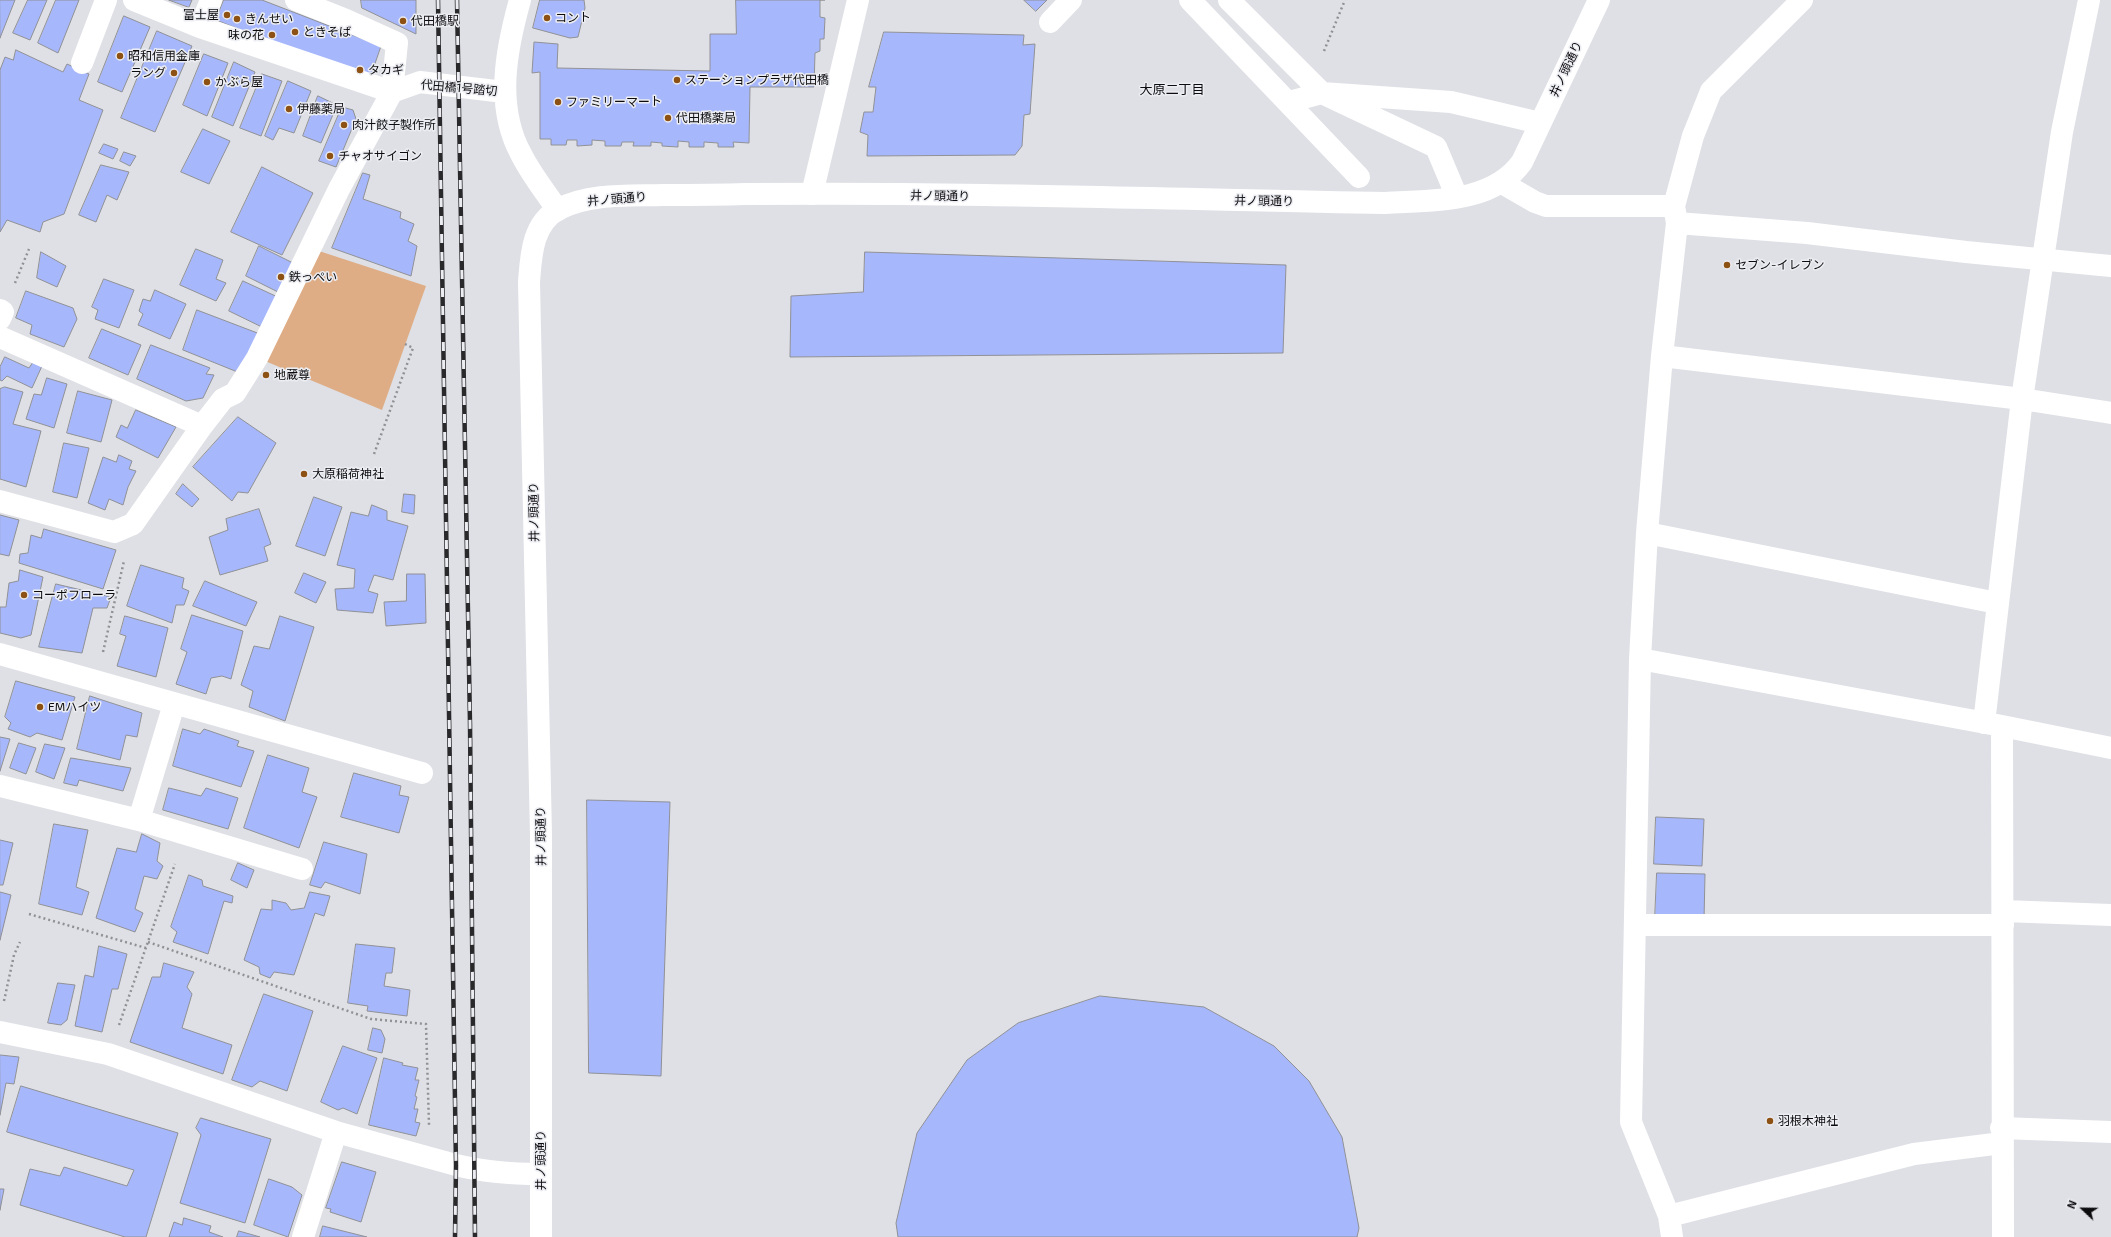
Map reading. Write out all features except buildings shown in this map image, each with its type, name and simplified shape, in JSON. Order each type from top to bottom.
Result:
[{"type":"street","points":[[82,63],[106,0]]},
{"type":"street","points":[[134,0],[200,27],[392,92]]},
{"type":"street","points":[[200,27],[211,0]]},
{"type":"street","points":[[0,501],[114,532],[133,524],[202,426],[223,399],[235,393],[257,358],[339,189],[392,92],[397,44],[345,10],[296,0]]},
{"type":"street","points":[[520,0],[513,24],[504,92],[507,114],[520,153],[558,210]]},
{"type":"street","points":[[1050,22],[1072,0]]},
{"type":"street","points":[[1190,0],[1359,177]]},
{"type":"street","points":[[1229,0],[1316,88],[1436,147],[1457,197]]},
{"type":"street","name":"井ノ頭通り","points":[[541,1237],[541,827],[529,282],[531,256],[535,238],[540,228],[558,210],[577,203],[597,198],[628,196],[812,194],[1385,202],[1457,197],[1492,188],[1502,183],[1514,173],[1522,162],[1599,0]]},
{"type":"street","points":[[1802,0],[1711,91],[1693,136],[1675,214],[1647,533],[1640,659],[1631,1122],[1671,1227],[1914,1154],[2002,1135],[2111,1132]]},
{"type":"street","points":[[2002,1237],[2003,918],[1993,724],[1997,603],[2022,399],[2062,132],[2089,0]]},
{"type":"street","points":[[812,194],[857,3]]},
{"type":"street","name":"代田橋1号踏切","points":[[392,92],[420,82],[504,92]]},
{"type":"street","points":[[1289,102],[1316,88],[1451,102],[1540,123]]},
{"type":"street","points":[[1502,183],[1535,202],[1546,206],[1675,214],[1966,252],[2044,258],[2111,266]]},
{"type":"street","points":[[0,337],[202,426]]},
{"type":"street","points":[[1662,356],[2022,399],[2111,413]]},
{"type":"street","points":[[1647,533],[1997,603]]},
{"type":"street","points":[[0,654],[422,773]]},
{"type":"street","points":[[1640,659],[1993,724],[2111,748]]},
{"type":"street","points":[[140,820],[174,704]]},
{"type":"street","points":[[0,786],[140,820],[302,868]]},
{"type":"street","points":[[1635,925],[2111,915]]},
{"type":"street","points":[[0,1032],[108,1054],[336,1132],[430,1158],[476,1170],[516,1174],[541,1174]]},
{"type":"street","points":[[303,1237],[336,1132]]},
{"type":"path","points":[[1316,88],[1345,0]]},
{"type":"path","points":[[1,314],[30,249]]},
{"type":"path","points":[[374,454],[413,348],[405,344]]},
{"type":"path","points":[[97,681],[133,524]]},
{"type":"path","points":[[108,1054],[186,833]]},
{"type":"path","points":[[29,914],[146,948]]},
{"type":"path","points":[[3,1003],[14,955],[20,942]]},
{"type":"path","points":[[148,942],[371,1019],[426,1024],[430,1158]]},
{"type":"shaded area","points":[[319,251],[426,286],[382,410],[265,361]]},
{"type":"railway","points":[[438,0],[456,1165],[455,1237]]},
{"type":"railway","points":[[457,0],[470,723],[475,1237]]},
{"type":"place","name":"富士屋","points":[[227,15]]},
{"type":"place","name":"コント","points":[[547,18]]},
{"type":"place","name":"きんせい","points":[[237,19]]},
{"type":"place","name":"代田橋駅","points":[[403,21]]},
{"type":"place","name":"ときそば","points":[[295,32]]},
{"type":"place","name":"味の花","points":[[272,35]]},
{"type":"place","name":"昭和信用金庫","points":[[120,56]]},
{"type":"place","name":"タカギ","points":[[360,70]]},
{"type":"place","name":"ラング","points":[[174,73]]},
{"type":"place","name":"ステーションプラザ代田橋","points":[[677,80]]},
{"type":"place","name":"かぶら屋","points":[[207,82]]},
{"type":"place","name":"ファミリーマート","points":[[558,102]]},
{"type":"place","name":"伊藤薬局","points":[[289,109]]},
{"type":"place","name":"代田橋薬局","points":[[668,118]]},
{"type":"place","name":"肉汁餃子製作所","points":[[344,125]]},
{"type":"place","name":"チャオサイゴン","points":[[330,156]]},
{"type":"place","name":"セブン-イレブン","points":[[1727,265]]},
{"type":"place","name":"鉄っぺい","points":[[281,277]]},
{"type":"place","name":"地蔵尊","points":[[266,375]]},
{"type":"place","name":"大原稲荷神社","points":[[304,474]]},
{"type":"place","name":"コーポフローラ","points":[[24,595]]},
{"type":"place","name":"EMハイツ","points":[[40,707]]},
{"type":"place","name":"羽根木神社","points":[[1770,1121]]},
{"type":"district","name":"大原二丁目","points":[[1172,90]]}]
